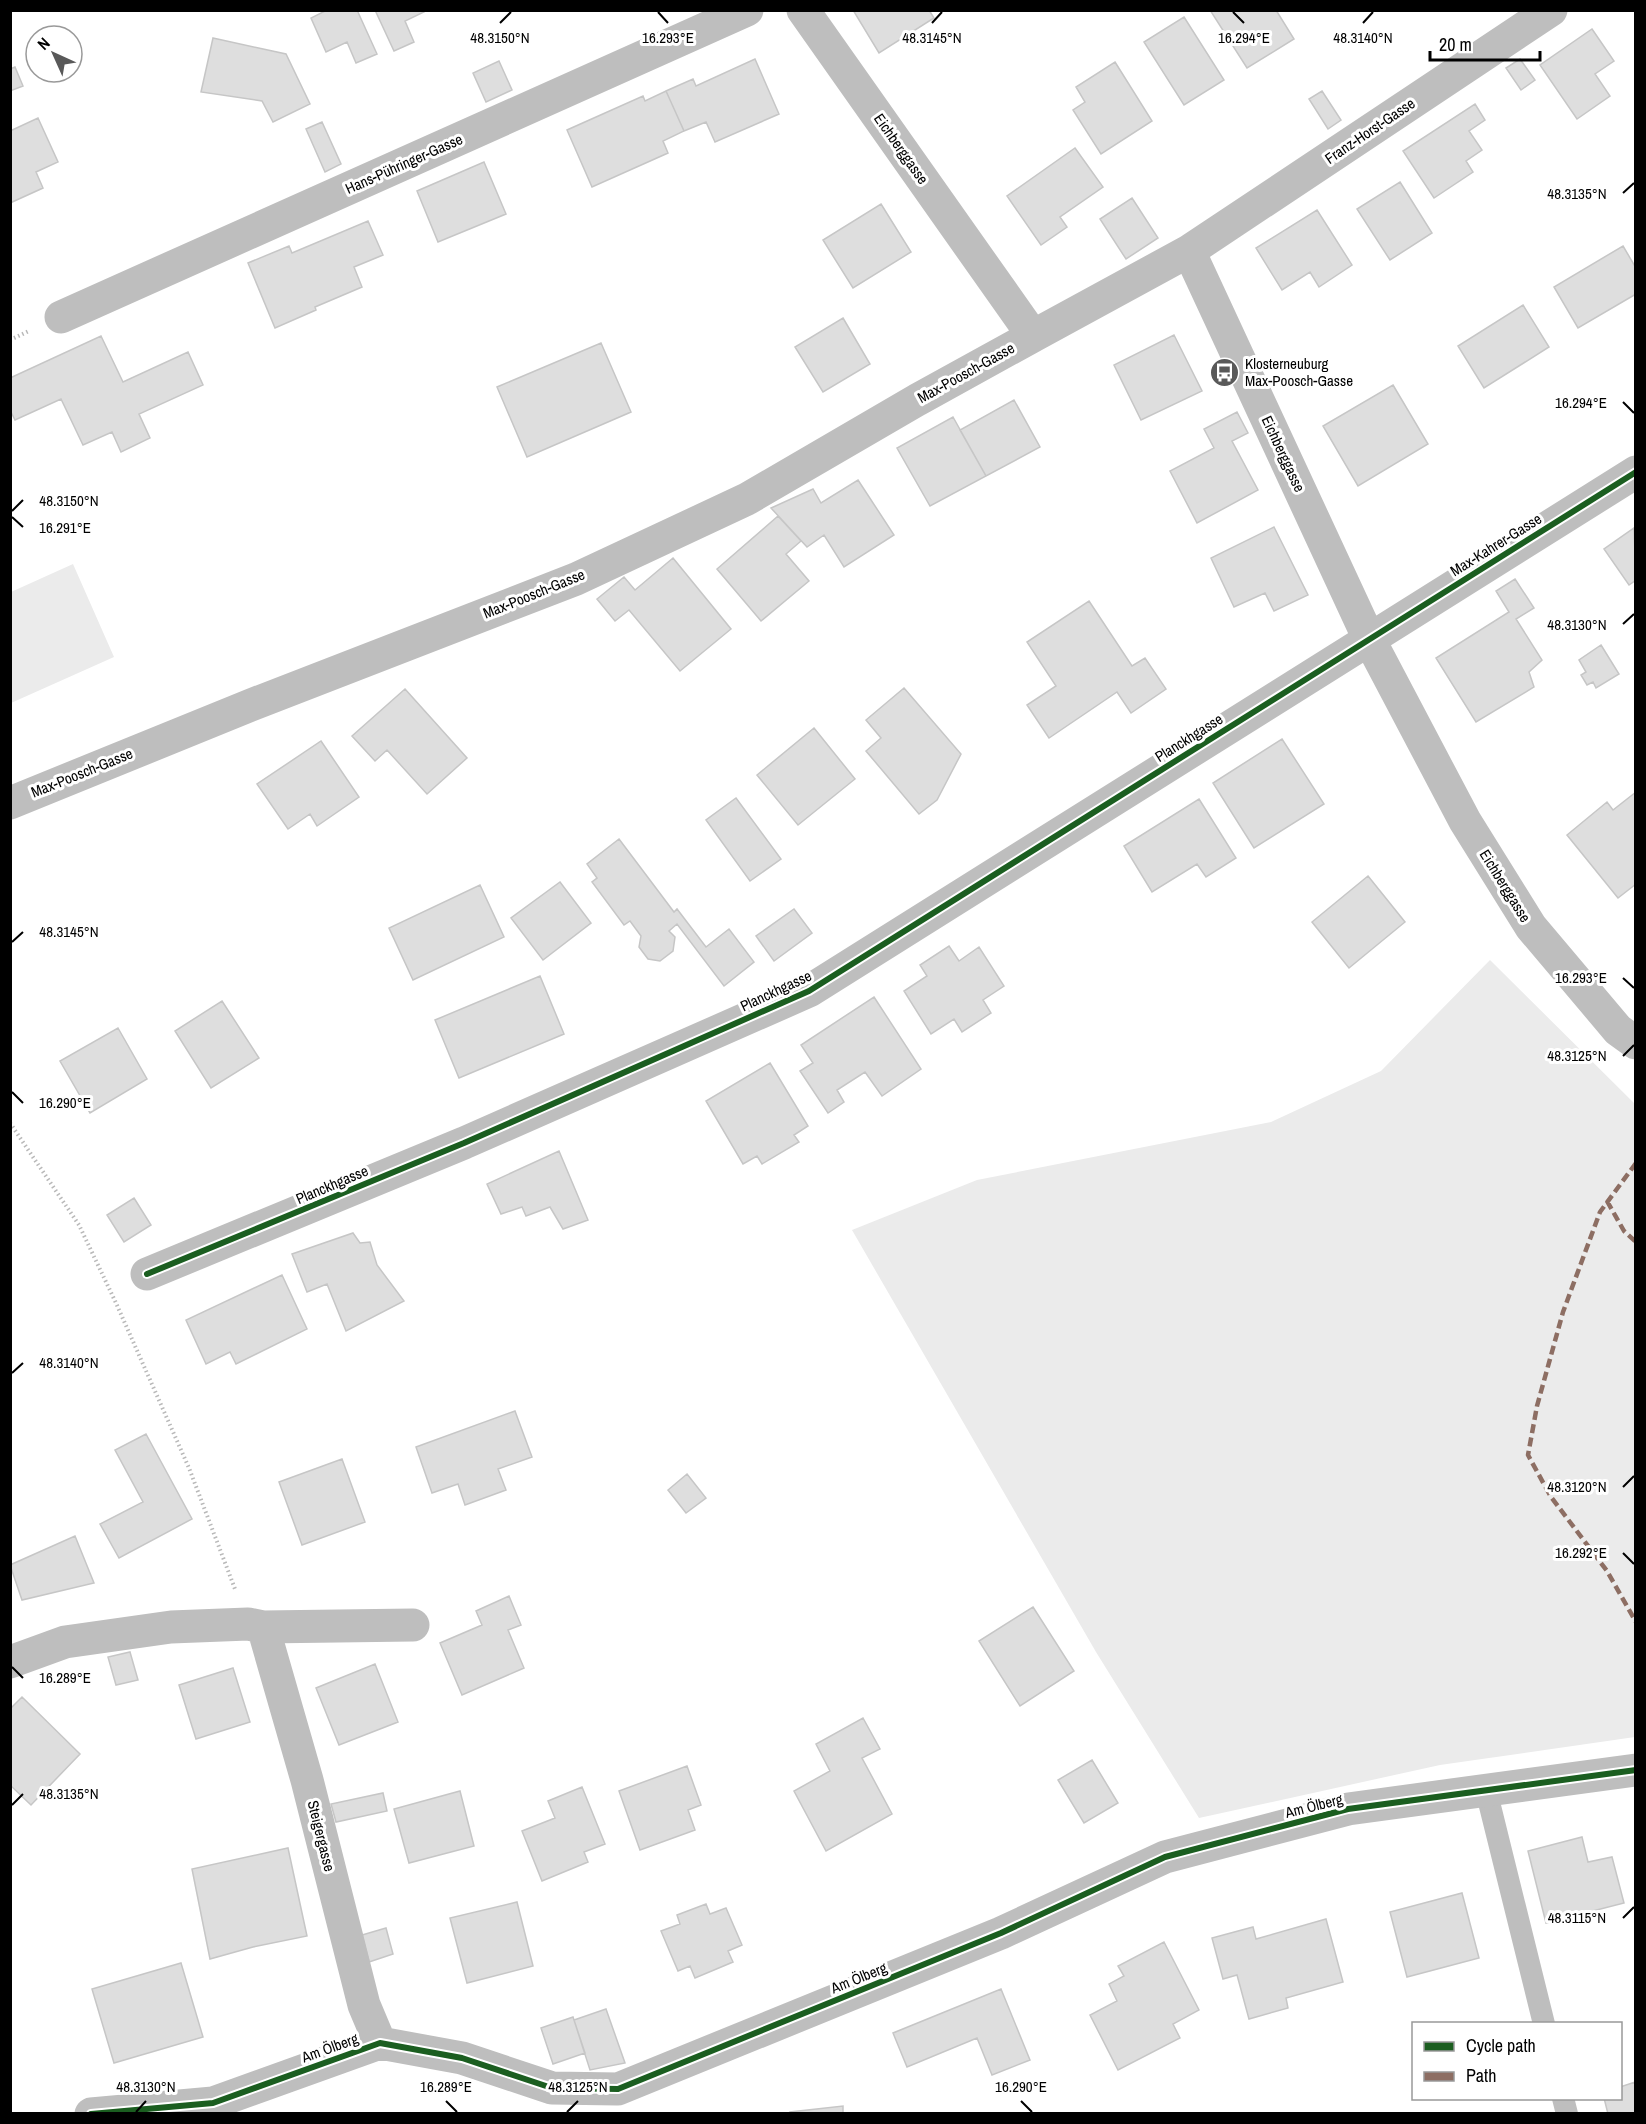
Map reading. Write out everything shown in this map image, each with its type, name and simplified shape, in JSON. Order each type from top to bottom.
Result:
[{"type":"street","name":"Hans-Pühringer-Gasse","points":[[61,317],[747,10]]},
{"type":"street","name":"Eichberggasse","points":[[803,10],[1033,336]]},
{"type":"street","name":"Franz-Horst-Gasse","points":[[1189,251],[1551,10]]},
{"type":"street","name":"Eichberggasse","points":[[1189,251],[1369,639],[1465,821],[1531,927],[1618,1030],[1635,1043]]},
{"type":"street","points":[[1033,336],[1189,251]]},
{"type":"street","name":"Max-Poosch-Gasse","points":[[10,803],[250,705],[576,579],[747,499],[917,400],[1033,336]]},
{"type":"street","name":"Max-Kahrer-Gasse","points":[[1369,639],[1635,472]]},
{"type":"street","name":"Planckhgasse","points":[[147,1274],[464,1143],[809,991],[1369,639]]},
{"type":"street","points":[[10,1662],[65,1642],[171,1627],[413,1625]]},
{"type":"street","name":"Steigergasse","points":[[255,1626],[307,1780],[364,2005],[380,2043]]},
{"type":"street","name":"Am Ölberg","points":[[91,2114],[213,2103],[380,2043],[462,2058],[552,2088],[618,2089],[1001,1933],[1165,1857],[1348,1809],[1635,1770]]},
{"type":"lane","points":[[1486,1790],[1544,2022]]},
{"type":"path","points":[[10,1123],[79,1225],[189,1468],[255,1626]]},
{"type":"shaded area","points":[[73,564],[114,657],[11,703],[11,592]]},
{"type":"shaded area","points":[[1490,960],[1635,1104],[1635,1737],[1440,1765],[1199,1818],[1096,1652],[852,1230],[977,1180],[1271,1122],[1381,1071]]},
{"type":"building","points":[[327,10],[357,10],[377,54],[356,63],[347,42],[326,52],[311,18]]},
{"type":"building","points":[[375,10],[423,10],[424,12],[405,21],[414,42],[394,51]]},
{"type":"building","points":[[853,10],[929,10],[934,18],[879,53]]},
{"type":"building","points":[[1210,10],[1276,10],[1294,39],[1247,68]]},
{"type":"building","points":[[1184,17],[1224,80],[1184,105],[1144,42]]},
{"type":"building","points":[[1592,29],[1614,61],[1595,74],[1610,96],[1577,119],[1540,65]]},
{"type":"building","points":[[213,38],[286,54],[310,104],[273,122],[262,101],[201,92]]},
{"type":"building","points":[[755,59],[779,114],[715,142],[706,122],[684,131],[666,91],[693,79],[696,86]]},
{"type":"building","points":[[1520,59],[1535,80],[1521,90],[1506,68]]},
{"type":"building","points":[[499,61],[512,90],[486,102],[473,73]]},
{"type":"building","points":[[1115,62],[1152,121],[1101,154],[1073,110],[1085,102],[1076,87]]},
{"type":"building","points":[[15,67],[23,86],[10,91],[10,69]]},
{"type":"building","points":[[666,91],[684,131],[663,141],[668,153],[592,187],[567,130],[643,96],[645,101]]},
{"type":"building","points":[[1322,91],[1341,120],[1328,129],[1309,99]]},
{"type":"building","points":[[1475,104],[1485,120],[1469,131],[1482,150],[1466,161],[1473,172],[1434,198],[1403,151]]},
{"type":"building","points":[[38,118],[58,162],[36,172],[43,188],[10,203],[10,131]]},
{"type":"building","points":[[322,122],[341,164],[325,172],[306,129]]},
{"type":"building","points":[[1075,148],[1103,187],[1060,217],[1067,227],[1041,245],[1007,196]]},
{"type":"building","points":[[484,162],[506,214],[438,242],[417,191]]},
{"type":"building","points":[[1400,182],[1432,233],[1390,260],[1357,209]]},
{"type":"building","points":[[1132,198],[1158,238],[1126,259],[1100,219]]},
{"type":"building","points":[[881,204],[911,252],[853,288],[823,240]]},
{"type":"building","points":[[1317,210],[1352,265],[1319,287],[1310,272],[1282,290],[1256,248]]},
{"type":"building","points":[[368,221],[383,255],[354,267],[362,287],[315,307],[316,310],[275,328],[248,263],[289,246],[292,253]]},
{"type":"building","points":[[1623,246],[1636,268],[1636,294],[1578,328],[1554,287]]},
{"type":"building","points":[[1523,305],[1549,347],[1484,388],[1458,346]]},
{"type":"building","points":[[843,318],[870,364],[823,392],[795,347]]},
{"type":"building","points":[[1174,335],[1202,391],[1141,420],[1114,365]]},
{"type":"building","points":[[101,336],[123,382],[188,352],[203,385],[139,414],[150,438],[121,452],[112,432],[83,445],[61,399],[15,420],[10,410],[10,378]]},
{"type":"building","points":[[601,343],[631,412],[527,457],[497,387]]},
{"type":"building","points":[[1393,385],[1428,444],[1358,486],[1323,426]]},
{"type":"building","points":[[1014,400],[1040,447],[986,476],[960,430]]},
{"type":"building","points":[[1237,412],[1248,433],[1232,441],[1258,490],[1197,523],[1170,471],[1214,448],[1204,429]]},
{"type":"building","points":[[953,417],[986,476],[930,506],[897,448]]},
{"type":"building","points":[[858,480],[894,535],[844,567],[824,535],[807,547],[771,508],[813,489],[821,503]]},
{"type":"building","points":[[778,516],[801,541],[786,554],[809,581],[761,621],[717,569]]},
{"type":"building","points":[[1274,527],[1308,595],[1274,611],[1265,593],[1234,607],[1211,558]]},
{"type":"building","points":[[1634,528],[1636,580],[1629,585],[1604,549]]},
{"type":"building","points":[[673,558],[731,629],[680,671],[629,610],[615,621],[597,599],[624,577],[635,590]]},
{"type":"building","points":[[1515,579],[1534,608],[1516,619],[1542,660],[1529,672],[1534,687],[1476,722],[1436,658],[1509,612],[1496,591]]},
{"type":"building","points":[[1089,601],[1132,666],[1145,658],[1166,689],[1131,713],[1117,692],[1049,738],[1027,705],[1056,686],[1027,642]]},
{"type":"building","points":[[1601,645],[1619,674],[1596,688],[1593,682],[1587,685],[1581,675],[1586,672],[1579,660]]},
{"type":"building","points":[[904,688],[961,754],[937,800],[919,814],[866,751],[881,738],[866,720]]},
{"type":"building","points":[[405,689],[467,758],[427,794],[387,750],[375,761],[352,736]]},
{"type":"building","points":[[814,728],[855,779],[798,825],[757,775]]},
{"type":"building","points":[[1282,739],[1324,804],[1254,848],[1213,783]]},
{"type":"building","points":[[321,741],[359,797],[317,826],[310,814],[288,829],[257,784]]},
{"type":"building","points":[[1636,792],[1636,884],[1618,898],[1567,835],[1607,802],[1613,810]]},
{"type":"building","points":[[736,798],[781,859],[750,881],[706,820]]},
{"type":"building","points":[[1199,799],[1236,858],[1206,877],[1197,864],[1152,892],[1124,846]]},
{"type":"building","points":[[619,839],[674,912],[677,909],[706,947],[729,929],[754,962],[724,986],[677,924],[669,931],[675,937],[673,951],[660,961],[648,959],[639,947],[641,936],[630,921],[624,925],[592,882],[597,878],[587,864]]},
{"type":"building","points":[[1368,876],[1405,922],[1349,968],[1312,922]]},
{"type":"building","points":[[560,882],[591,923],[543,960],[511,918]]},
{"type":"building","points":[[480,885],[504,937],[413,980],[389,928]]},
{"type":"building","points":[[794,909],[812,933],[774,961],[756,936]]},
{"type":"building","points":[[949,946],[959,961],[979,947],[1004,986],[983,1000],[991,1013],[962,1032],[954,1019],[931,1034],[904,991],[927,976],[920,965]]},
{"type":"building","points":[[540,976],[564,1034],[459,1078],[435,1020]]},
{"type":"building","points":[[874,997],[921,1069],[882,1096],[865,1072],[837,1090],[844,1102],[828,1113],[800,1071],[813,1063],[801,1045]]},
{"type":"building","points":[[222,1001],[259,1058],[211,1088],[175,1031]]},
{"type":"building","points":[[118,1028],[147,1079],[90,1113],[60,1061]]},
{"type":"building","points":[[770,1063],[808,1126],[794,1135],[799,1142],[762,1164],[757,1156],[743,1164],[706,1101]]},
{"type":"building","points":[[559,1151],[588,1220],[563,1229],[550,1207],[526,1216],[522,1207],[501,1214],[487,1184]]},
{"type":"building","points":[[134,1198],[151,1225],[124,1242],[107,1215]]},
{"type":"building","points":[[353,1233],[360,1243],[370,1242],[377,1265],[404,1301],[346,1331],[327,1284],[307,1292],[292,1254]]},
{"type":"building","points":[[282,1275],[307,1329],[236,1364],[230,1352],[206,1364],[186,1320]]},
{"type":"building","points":[[515,1411],[532,1457],[498,1469],[506,1490],[465,1505],[458,1484],[432,1493],[416,1447]]},
{"type":"building","points":[[146,1434],[192,1519],[119,1558],[100,1524],[143,1502],[115,1450]]},
{"type":"building","points":[[342,1459],[365,1522],[302,1545],[279,1482]]},
{"type":"building","points":[[687,1474],[706,1498],[686,1513],[668,1490]]},
{"type":"building","points":[[75,1536],[94,1583],[22,1600],[10,1565]]},
{"type":"building","points":[[509,1596],[521,1625],[508,1630],[524,1668],[462,1695],[440,1643],[482,1625],[476,1611]]},
{"type":"building","points":[[1033,1607],[1074,1671],[1020,1706],[979,1641]]},
{"type":"building","points":[[130,1652],[138,1680],[116,1685],[108,1657]]},
{"type":"building","points":[[375,1664],[398,1722],[339,1745],[316,1688]]},
{"type":"building","points":[[233,1668],[250,1722],[196,1739],[179,1685]]},
{"type":"building","points":[[22,1697],[80,1754],[31,1805],[10,1785],[10,1709]]},
{"type":"building","points":[[863,1718],[880,1749],[862,1758],[892,1814],[826,1851],[794,1791],[830,1771],[816,1744]]},
{"type":"building","points":[[1092,1760],[1118,1803],[1084,1823],[1058,1780]]},
{"type":"building","points":[[687,1766],[701,1805],[688,1810],[695,1830],[640,1850],[619,1791]]},
{"type":"building","points":[[582,1787],[605,1844],[584,1852],[588,1862],[542,1881],[522,1831],[555,1818],[548,1801]]},
{"type":"building","points":[[460,1791],[474,1846],[409,1863],[394,1809]]},
{"type":"building","points":[[383,1793],[387,1811],[336,1822],[331,1804]]},
{"type":"building","points":[[1582,1837],[1588,1862],[1612,1857],[1624,1903],[1546,1923],[1528,1851]]},
{"type":"building","points":[[288,1848],[307,1936],[210,1959],[192,1869]]},
{"type":"building","points":[[1462,1893],[1479,1958],[1407,1977],[1390,1912]]},
{"type":"building","points":[[517,1902],[533,1966],[467,1983],[450,1918]]},
{"type":"building","points":[[706,1904],[710,1914],[726,1908],[742,1945],[728,1951],[733,1962],[695,1978],[690,1966],[678,1971],[661,1931],[680,1924],[677,1915]]},
{"type":"building","points":[[1326,1919],[1343,1982],[1286,1998],[1288,2008],[1249,2019],[1237,1975],[1223,1979],[1212,1938],[1253,1927],[1256,1939]]},
{"type":"building","points":[[386,1928],[393,1954],[369,1962],[362,1935]]},
{"type":"building","points":[[1164,1942],[1199,2010],[1173,2024],[1180,2038],[1118,2070],[1090,2015],[1117,2001],[1109,1984],[1124,1976],[1118,1966]]},
{"type":"building","points":[[181,1963],[203,2037],[114,2063],[92,1989]]},
{"type":"building","points":[[1001,1989],[1030,2060],[992,2075],[977,2038],[907,2067],[893,2033]]},
{"type":"building","points":[[606,2009],[625,2063],[590,2070],[574,2020]]},
{"type":"building","points":[[573,2017],[585,2053],[553,2064],[541,2028]]},
{"type":"building","points":[[1635,2082],[1636,2114],[1608,2114],[1604,2100],[1622,2100],[1622,2086]]},
{"type":"building","points":[[843,2106],[843,2114],[790,2114],[790,2112]]},
{"type":"marked path","points":[[1636,1163],[1600,1212],[1563,1312],[1537,1406],[1528,1455],[1551,1497],[1607,1571],[1636,1622]]},
{"type":"marked path","points":[[1607,1201],[1624,1231],[1636,1242]]},
{"type":"cycle path","points":[[147,1274],[464,1143],[809,991],[1636,472]]},
{"type":"cycle path","points":[[91,2114],[213,2103],[380,2043],[462,2058],[552,2088],[618,2089],[1001,1933],[1165,1857],[1348,1809],[1636,1770]]},
{"type":"place","name":"Klosterneuburg Max-Poosch-Gasse","points":[[1224,373]]}]
